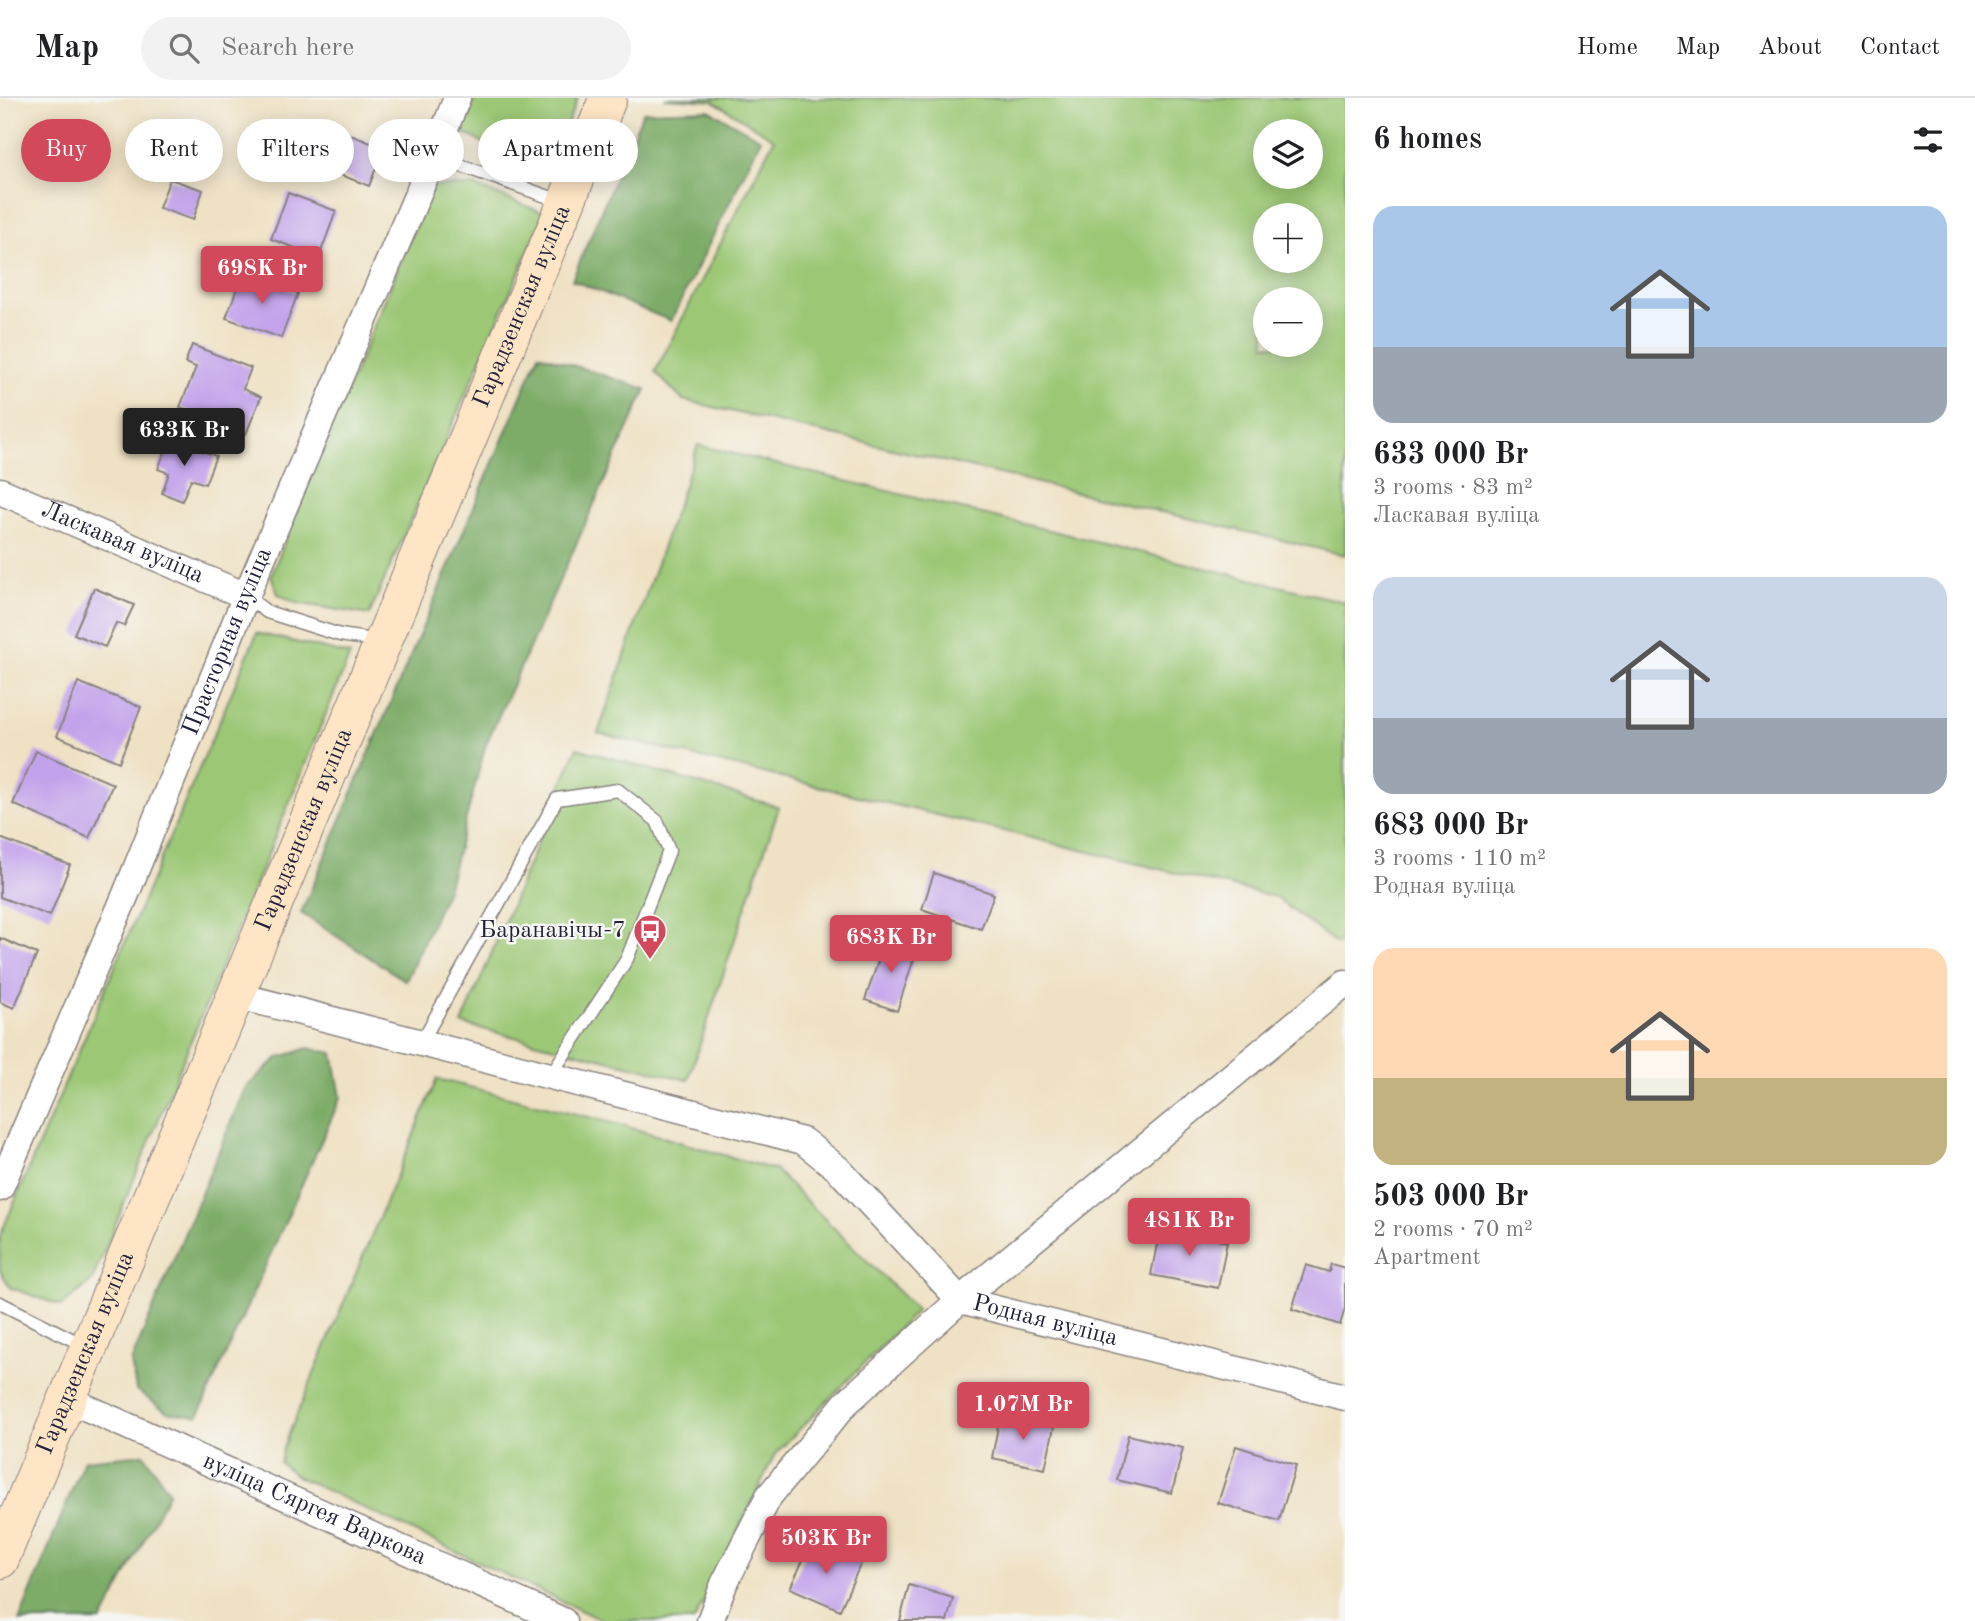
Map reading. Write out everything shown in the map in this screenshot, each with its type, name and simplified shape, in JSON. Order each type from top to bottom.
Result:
[{"type":"main road","name":"Гарадзенская вуліца","points":[[0,1560],[608,98]]},
{"type":"street","name":"Прасторная вуліца","points":[[449,119],[457,98]]},
{"type":"street","name":"Прасторная вуліца","points":[[0,1188],[125,894],[246,596],[423,182]]},
{"type":"street","name":"Ласкавая вуліца","points":[[0,491],[246,596]]},
{"type":"street","points":[[710,1621],[724,1584],[769,1496],[846,1403],[960,1300],[1345,983]]},
{"type":"street","points":[[235,995],[550,1076]]},
{"type":"street","name":"Родная вуліца","points":[[550,1076],[803,1141],[838,1169],[960,1300],[1345,1397]]},
{"type":"street","name":"вуліца Сяргея Варкова","points":[[67,1399],[563,1621]]},
{"type":"lane","points":[[464,167],[566,203]]},
{"type":"lane","points":[[246,596],[267,612],[340,635],[383,642]]},
{"type":"lane","points":[[421,1043],[557,799],[618,790],[657,821],[669,851],[627,959],[550,1076]]},
{"type":"lane","points":[[0,1303],[87,1347]]},
{"type":"green space","points":[[475,98],[578,98],[569,119],[478,119],[478,140],[464,133],[464,125]]},
{"type":"green space","points":[[664,98],[1345,98],[1345,555],[683,400],[655,372],[774,139],[713,101]]},
{"type":"green space","points":[[709,110],[761,139],[671,321],[572,280],[613,182],[638,182],[638,124],[643,112]]},
{"type":"green space","points":[[432,186],[474,186],[545,213],[369,615],[296,603],[278,594],[271,575]]},
{"type":"green space","points":[[539,354],[646,389],[486,744],[447,890],[406,981],[301,913]]},
{"type":"green space","points":[[698,445],[1345,602],[1345,938],[1337,944],[1275,897],[598,733]]},
{"type":"green space","points":[[257,633],[350,655],[92,1281],[62,1306],[11,1288],[0,1271],[0,1236]]},
{"type":"green space","points":[[577,748],[779,807],[688,1080],[462,1024]]},
{"type":"green space","points":[[308,1048],[333,1053],[341,1097],[198,1416],[167,1412],[136,1390],[131,1362],[245,1088],[278,1058]]},
{"type":"green space","points":[[437,1079],[625,1126],[775,1170],[917,1310],[775,1454],[694,1621],[603,1621],[298,1477],[280,1463],[283,1448]]},
{"type":"green space","points":[[144,1454],[169,1492],[102,1621],[19,1621],[84,1460]]},
{"type":"building","points":[[354,136],[368,142],[369,186],[354,180]]},
{"type":"building","points":[[169,182],[179,182],[203,190],[193,220],[159,208]]},
{"type":"building","points":[[288,193],[336,211],[319,257],[271,239]]},
{"type":"building","points":[[243,273],[298,293],[281,338],[226,318]]},
{"type":"building","points":[[192,345],[251,368],[243,389],[261,397],[246,434],[180,407],[196,367],[185,363]]},
{"type":"building","points":[[170,439],[216,456],[205,484],[191,479],[182,501],[162,493],[169,473],[158,469]]},
{"type":"building","points":[[94,588],[134,605],[124,626],[116,623],[105,647],[74,634]]},
{"type":"building","points":[[78,682],[141,707],[119,762],[57,736]]},
{"type":"building","points":[[36,751],[113,784],[89,838],[13,804]]},
{"type":"building","points":[[0,838],[70,865],[50,916],[0,897]]},
{"type":"building","points":[[934,873],[994,894],[981,929],[922,909]]},
{"type":"building","points":[[0,938],[37,954],[14,1008],[0,1002]]},
{"type":"building","points":[[886,938],[917,949],[897,1011],[865,1000]]},
{"type":"building","points":[[1160,1229],[1227,1242],[1218,1288],[1151,1275]]},
{"type":"building","points":[[1331,1264],[1345,1268],[1345,1308],[1340,1325],[1292,1309],[1306,1265],[1329,1272]]},
{"type":"building","points":[[1000,1416],[1054,1427],[1045,1469],[992,1458]]},
{"type":"building","points":[[1128,1435],[1183,1448],[1172,1493],[1117,1480]]},
{"type":"building","points":[[1236,1446],[1296,1465],[1279,1521],[1218,1503]]},
{"type":"building","points":[[812,1541],[861,1563],[840,1610],[790,1588]]},
{"type":"building","points":[[909,1585],[953,1598],[947,1621],[900,1621]]},
{"type":"place","name":"Баранавічы-7","points":[[650,961]]}]
